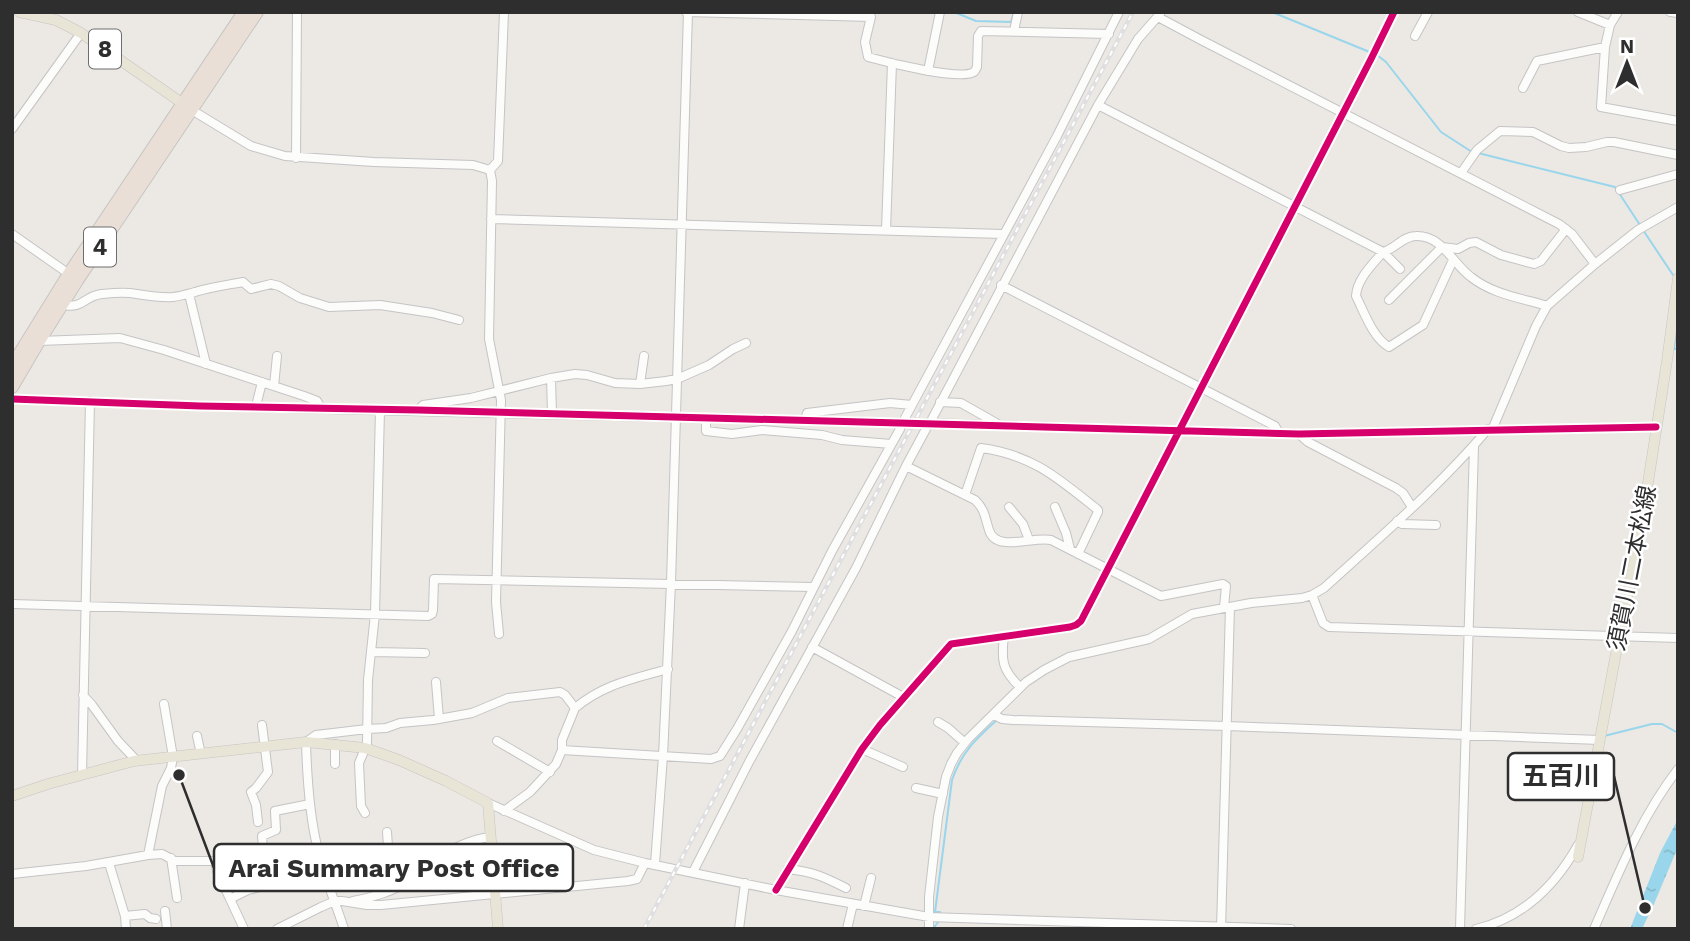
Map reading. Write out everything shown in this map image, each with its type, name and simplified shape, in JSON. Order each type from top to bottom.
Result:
[{"type":"highway","name":"4","points":[[12,387],[244,12]]},
{"type":"highway","name":"4","points":[[12,366],[69,274],[257,12]]},
{"type":"main road","name":"8","points":[[19,12],[56,20],[81,33],[187,106]]},
{"type":"main road","name":"須賀川二本松線","points":[[1578,857],[1640,534],[1656,427],[1673,354],[1678,278]]},
{"type":"main road","points":[[12,796],[137,761],[306,742],[365,748],[446,781],[488,803],[498,929]]},
{"type":"street","points":[[296,158],[297,12]]},
{"type":"street","points":[[490,170],[498,161],[503,12]]},
{"type":"street","points":[[655,864],[671,583],[687,12],[873,15],[865,42],[868,57],[928,71],[975,71],[979,33],[984,30],[1109,34]]},
{"type":"street","points":[[928,71],[940,12]]},
{"type":"street","points":[[1014,31],[1018,12]]},
{"type":"street","points":[[906,420],[1057,136],[1119,12]]},
{"type":"street","points":[[776,890],[862,749],[951,644],[1076,625],[1081,621],[1394,12]]},
{"type":"street","points":[[1415,36],[1429,12]]},
{"type":"street","points":[[1578,12],[1610,25]]},
{"type":"street","points":[[1618,12],[1610,25],[1605,47],[1601,107],[1678,121]]},
{"type":"street","points":[[1670,12],[1678,13]]},
{"type":"street","points":[[693,872],[749,762],[856,568],[906,466],[1098,105],[1138,39],[1160,15],[1201,40],[1559,224],[1572,234],[1595,264]]},
{"type":"street","points":[[12,129],[81,33]]},
{"type":"street","points":[[1523,88],[1537,61],[1605,47]]},
{"type":"street","points":[[886,230],[892,63]]},
{"type":"street","points":[[1098,105],[1383,252],[1400,269]]},
{"type":"street","points":[[187,106],[251,146],[296,158],[473,165],[490,170]]},
{"type":"street","points":[[1461,173],[1475,153],[1500,131],[1533,132],[1569,148],[1586,148],[1614,142],[1678,155]]},
{"type":"street","points":[[490,170],[489,339],[501,412],[496,612],[499,634]]},
{"type":"street","points":[[1620,190],[1678,174]]},
{"type":"street","points":[[929,929],[929,897],[946,777],[954,758],[965,743],[1020,687],[1069,657],[1143,641],[1192,614],[1290,600],[1324,589],[1490,430],[1547,306],[1641,228],[1678,207]]},
{"type":"street","points":[[491,219],[1003,234]]},
{"type":"street","points":[[1442,247],[1458,249],[1476,242],[1501,255],[1538,264],[1566,229]]},
{"type":"street","points":[[12,234],[69,274]]},
{"type":"street","points":[[1453,260],[1423,326],[1389,347],[1383,344],[1355,294],[1362,278],[1383,252],[1413,236],[1430,238],[1442,247],[1467,275],[1480,284],[1547,306]]},
{"type":"street","points":[[1389,300],[1442,247]]},
{"type":"street","points":[[62,304],[72,307],[103,294],[131,293],[172,297],[243,282],[251,289],[271,284],[279,286],[300,298],[329,307],[380,304],[459,320]]},
{"type":"street","points":[[1001,285],[1275,426],[1279,433]]},
{"type":"street","points":[[190,294],[206,364]]},
{"type":"street","points":[[38,341],[120,338],[274,386],[317,401],[321,408]]},
{"type":"street","points":[[418,410],[423,405],[471,398],[575,374],[587,374],[608,382],[640,384],[677,379],[709,365],[746,343]]},
{"type":"street","points":[[274,386],[277,356]]},
{"type":"street","points":[[640,384],[643,356]]},
{"type":"street","points":[[551,378],[552,414]]},
{"type":"street","points":[[256,406],[262,382]]},
{"type":"street","points":[[12,399],[677,418],[906,420],[928,424],[1299,434],[1656,427]]},
{"type":"street","points":[[82,775],[90,401]]},
{"type":"street","points":[[940,402],[961,403],[1000,425]]},
{"type":"street","points":[[805,421],[807,413],[890,403],[912,405]]},
{"type":"street","points":[[365,813],[361,806],[359,763],[365,748],[375,614],[380,410]]},
{"type":"street","points":[[706,418],[706,431],[732,434],[762,430],[891,444]]},
{"type":"street","points":[[562,750],[710,760],[720,756],[792,631],[812,587],[900,429]]},
{"type":"street","points":[[1299,434],[1308,442],[1396,488],[1412,507]]},
{"type":"street","points":[[1460,929],[1474,446]]},
{"type":"street","points":[[965,495],[981,448],[1017,456],[1044,468],[1098,510],[1074,551]]},
{"type":"street","points":[[906,466],[982,506],[990,534],[995,539],[1005,542],[1051,540],[1161,596],[1223,583],[1226,586],[1227,726],[1221,928]]},
{"type":"street","points":[[1009,507],[1023,524],[1029,540]]},
{"type":"street","points":[[1055,507],[1074,551]]},
{"type":"street","points":[[1397,521],[1402,524],[1436,525]]},
{"type":"street","points":[[12,604],[430,615],[434,579],[812,587]]},
{"type":"street","points":[[1312,595],[1323,623],[1329,627],[1678,638]]},
{"type":"street","points":[[1003,636],[1002,660],[1008,674],[1020,687]]},
{"type":"street","points":[[812,648],[905,698]]},
{"type":"street","points":[[372,652],[425,653]]},
{"type":"street","points":[[504,811],[530,792],[556,764],[575,708],[605,688],[667,669]]},
{"type":"street","points":[[436,682],[439,719]]},
{"type":"street","points":[[344,929],[317,845],[307,779],[306,742],[316,735],[386,728],[400,723],[472,713],[508,698],[560,692],[575,708]]},
{"type":"street","points":[[83,695],[126,751],[137,761]]},
{"type":"street","points":[[148,855],[162,786],[173,757],[164,704]]},
{"type":"street","points":[[994,715],[1013,720],[1600,740]]},
{"type":"street","points":[[938,722],[965,743]]},
{"type":"street","points":[[258,822],[251,792],[268,772],[261,725]]},
{"type":"street","points":[[197,736],[201,754]]},
{"type":"street","points":[[497,741],[550,772]]},
{"type":"street","points":[[335,744],[335,764]]},
{"type":"street","points":[[862,749],[903,768]]},
{"type":"street","points":[[1594,929],[1634,839],[1678,769]]},
{"type":"street","points":[[916,788],[943,794]]},
{"type":"street","points":[[488,803],[594,850],[776,890],[929,917],[1290,929]]},
{"type":"street","points":[[12,874],[162,854],[176,862],[264,860],[262,836],[276,830],[275,811],[310,804]]},
{"type":"street","points":[[387,832],[391,889]]},
{"type":"street","points":[[346,902],[361,900],[409,881],[449,851],[464,843],[490,837]]},
{"type":"street","points":[[1476,929],[1501,920],[1530,904],[1555,880],[1579,843]]},
{"type":"street","points":[[171,858],[177,898]]},
{"type":"street","points":[[215,861],[244,929]]},
{"type":"street","points":[[109,863],[125,916],[126,929]]},
{"type":"street","points":[[277,929],[335,901],[381,905],[634,880],[645,863]]},
{"type":"street","points":[[789,869],[822,875],[846,888]]},
{"type":"street","points":[[864,906],[871,878]]},
{"type":"street","points":[[739,929],[745,883]]},
{"type":"street","points":[[230,899],[248,890],[268,885]]},
{"type":"street","points":[[848,929],[853,904]]},
{"type":"street","points":[[165,911],[167,929]]},
{"type":"street","points":[[125,916],[141,914],[156,919]]},
{"type":"water","points":[[1678,819],[1678,847],[1654,904],[1642,929],[1630,929],[1660,853]]},
{"type":"waterway","points":[[954,12],[976,21],[1011,22],[1014,12]]},
{"type":"waterway","points":[[1272,12],[1372,53]]},
{"type":"waterway","points":[[1377,55],[1386,62],[1441,132],[1472,152]]},
{"type":"waterway","points":[[1478,153],[1615,187],[1640,225]]},
{"type":"waterway","points":[[1643,230],[1673,275]]},
{"type":"waterway","points":[[1678,317],[1674,349],[1678,349]]},
{"type":"waterway","points":[[940,912],[935,912],[952,780],[970,746],[998,719]]},
{"type":"waterway","points":[[1604,736],[1652,724],[1662,724],[1678,733]]},
{"type":"waterway","points":[[935,929],[939,921]]},
{"type":"railway","points":[[644,929],[1133,12]]},
{"type":"cycle path","points":[[776,890],[862,749],[951,644],[1070,627],[1081,621],[1394,12]]},
{"type":"cycle path","points":[[12,399],[1299,434],[1656,427]]},
{"type":"place","name":"Arai Summary Post Office","points":[[179,775]]},
{"type":"place","name":"五百川","points":[[1645,908]]}]
